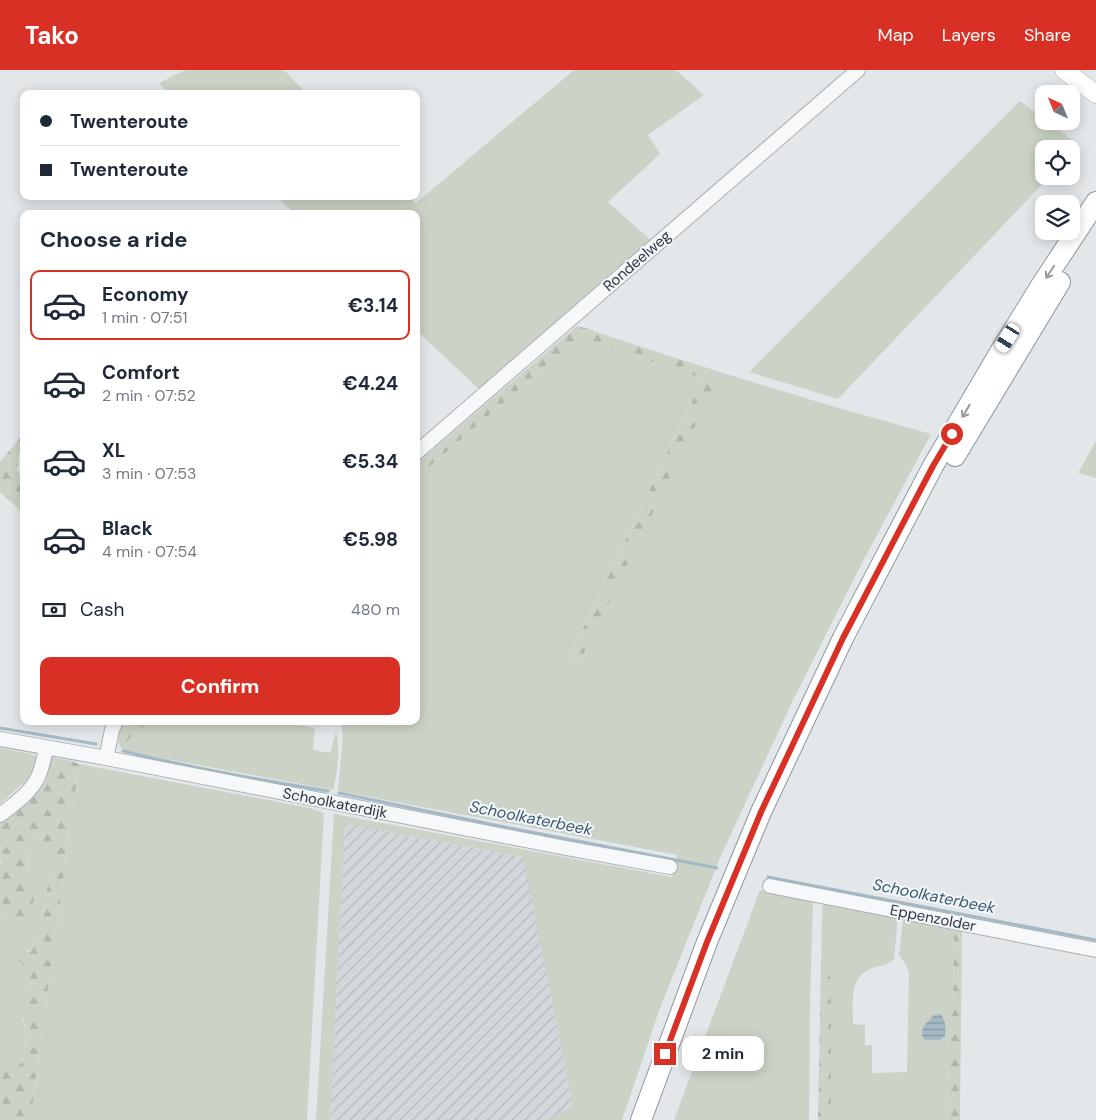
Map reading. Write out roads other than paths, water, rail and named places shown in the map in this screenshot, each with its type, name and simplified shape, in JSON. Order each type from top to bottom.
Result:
[{"type":"highway","points":[[641,1120],[707,942],[739,864],[761,812],[843,638],[933,466],[1042,284],[1096,202]]},
{"type":"highway","points":[[655,1120],[728,925],[774,816],[855,642],[946,472],[1053,293],[1096,227]]},
{"type":"main road","points":[[1064,70],[1096,94]]},
{"type":"street","name":"Rondeelweg","points":[[420,450],[858,70]]},
{"type":"street","points":[[106,758],[114,725]]},
{"type":"street","name":"Schoolkaterdijk","points":[[0,739],[670,867]]},
{"type":"street","points":[[0,816],[26,793],[37,780],[46,748]]},
{"type":"street","name":"Eppenzolder","points":[[770,886],[1096,950]]},
{"type":"water","points":[[941,1014],[945,1025],[945,1036],[940,1040],[925,1040],[922,1030],[934,1015]]},
{"type":"waterway","name":"Schoolkaterbeek","points":[[0,728],[96,744]]},
{"type":"waterway","name":"Schoolkaterbeek","points":[[123,751],[174,763],[328,791]]},
{"type":"waterway","name":"Schoolkaterbeek","points":[[339,793],[717,868]]},
{"type":"waterway","name":"Schoolkaterbeek","points":[[768,877],[1096,940]]}]
